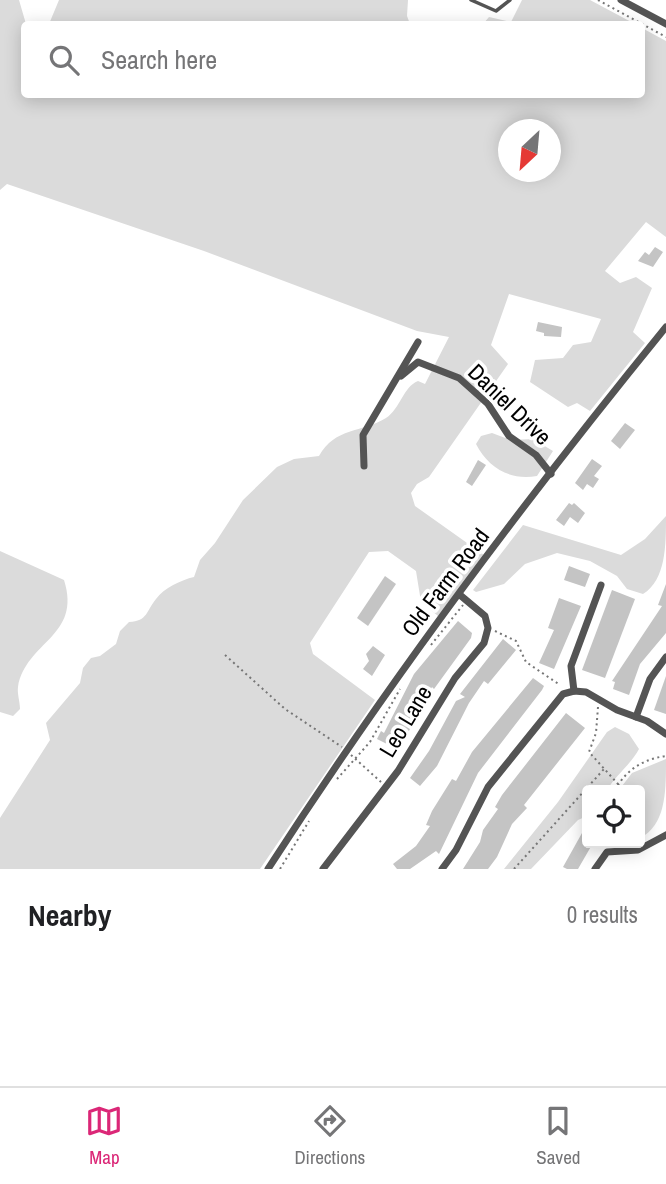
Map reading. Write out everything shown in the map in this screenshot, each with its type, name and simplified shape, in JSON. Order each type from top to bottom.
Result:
[{"type":"street","points":[[621,0],[637,4],[666,24]]},
{"type":"street","name":"Old Farm Road","points":[[268,869],[345,749],[551,474],[666,327]]},
{"type":"street","points":[[364,466],[363,435],[376,410],[401,376],[418,342]]},
{"type":"street","name":"Daniel Drive","points":[[401,376],[418,362],[459,378],[488,404],[509,436],[536,455],[551,474]]},
{"type":"street","points":[[574,691],[571,666],[601,585]]},
{"type":"street","name":"Leo Lane","points":[[323,869],[407,757],[455,677],[484,643],[488,628],[485,616],[460,595]]},
{"type":"street","points":[[636,717],[650,678],[666,657]]},
{"type":"street","points":[[442,869],[456,850],[481,799],[496,776],[563,694],[586,692],[666,734]]},
{"type":"street","points":[[595,869],[607,852],[638,850],[666,835]]},
{"type":"lane","points":[[471,0],[496,11],[510,0]]},
{"type":"path","points":[[598,0],[637,21]]},
{"type":"path","points":[[645,26],[666,37]]},
{"type":"path","points":[[426,652],[463,604]]},
{"type":"path","points":[[494,631],[516,641],[526,662],[562,688]]},
{"type":"path","points":[[225,655],[285,709],[345,749],[383,783]]},
{"type":"path","points":[[332,786],[356,760],[400,688]]},
{"type":"path","points":[[598,706],[596,733],[589,752],[618,784],[636,766],[666,756]]},
{"type":"path","points":[[514,869],[604,769]]},
{"type":"path","points":[[280,869],[314,813]]},
{"type":"shaded area","points":[[0,0],[19,0],[25,21],[21,21],[21,98],[645,98],[645,30],[666,41],[666,237],[646,222],[605,271],[620,283],[636,277],[652,288],[633,332],[645,343],[590,411],[577,403],[568,407],[530,382],[535,360],[563,358],[573,345],[591,342],[601,319],[509,294],[491,345],[508,364],[429,477],[417,484],[411,493],[415,506],[484,555],[438,616],[421,602],[416,571],[388,551],[369,552],[310,643],[313,654],[375,700],[260,869],[0,869],[0,818],[50,740],[46,723],[80,683],[83,668],[91,658],[100,656],[116,644],[120,631],[129,622],[140,620],[146,615],[163,591],[194,577],[200,560],[215,543],[243,500],[277,467],[294,459],[319,456],[325,447],[341,435],[386,418],[413,384],[418,381],[425,384],[449,337],[417,331],[204,251],[7,184],[0,190]]},
{"type":"shaded area","points":[[59,0],[408,0],[409,21],[50,21]]},
{"type":"shaded area","points":[[522,0],[590,0],[629,21],[512,21]]},
{"type":"shaded area","points":[[489,17],[507,21],[486,21]]},
{"type":"shaded area","points":[[492,433],[511,440],[533,439],[553,451],[537,476],[509,474],[493,466],[476,444],[481,436]]},
{"type":"shaded area","points":[[666,516],[663,561],[656,580],[643,594],[627,589],[617,576],[590,561],[557,553],[525,564],[504,584],[476,592],[473,590],[523,525],[621,555],[645,539]]},
{"type":"shaded area","points":[[0,551],[64,580],[68,599],[66,614],[59,627],[23,672],[18,689],[20,709],[13,716],[0,712]]},
{"type":"shaded area","points":[[615,727],[629,734],[639,749],[632,760],[611,785],[582,785],[582,818],[531,869],[504,869],[558,802],[607,732]]},
{"type":"shaded area","points":[[666,759],[663,806],[655,825],[645,835],[645,785],[623,785],[632,773]]},
{"type":"building","points":[[655,247],[663,252],[653,267],[638,261],[645,252],[649,255]]},
{"type":"building","points":[[538,322],[562,327],[561,337],[544,336],[544,333],[536,331]]},
{"type":"building","points":[[625,423],[635,430],[620,449],[611,441]]},
{"type":"building","points":[[592,459],[602,466],[594,476],[599,479],[593,488],[587,484],[583,490],[575,483]]},
{"type":"building","points":[[478,460],[486,465],[472,486],[466,482]]},
{"type":"building","points":[[569,503],[574,503],[585,513],[578,523],[570,517],[564,526],[556,520]]},
{"type":"building","points":[[569,566],[590,574],[585,587],[564,580]]},
{"type":"building","points":[[385,576],[396,584],[368,626],[357,618]]},
{"type":"building","points":[[666,584],[666,633],[640,664],[629,695],[613,689],[615,682],[612,681],[662,606],[658,605]]},
{"type":"building","points":[[612,590],[635,599],[605,678],[582,670]]},
{"type":"building","points":[[559,598],[581,606],[554,669],[539,663],[554,630],[548,628]]},
{"type":"building","points":[[458,621],[472,633],[471,638],[434,689],[432,687],[399,750],[377,739],[381,731],[384,733],[414,674]]},
{"type":"building","points":[[503,639],[516,650],[488,684],[484,681],[469,703],[437,766],[420,786],[410,778],[429,751],[456,701],[465,697],[460,694]]},
{"type":"building","points":[[373,646],[385,655],[372,676],[363,669],[369,661],[366,654]]},
{"type":"building","points":[[666,676],[666,714],[654,710]]},
{"type":"building","points":[[533,678],[544,686],[542,690],[478,773],[439,854],[436,851],[410,869],[397,869],[393,864],[416,846],[430,826],[426,825],[432,811],[452,779],[456,781],[472,752]]},
{"type":"building","points":[[566,713],[585,728],[524,805],[527,808],[512,824],[497,857],[488,869],[463,869],[480,842],[483,830],[498,809],[495,807],[502,795]]},
{"type":"building","points":[[582,833],[582,848],[590,848],[578,869],[563,867]]}]
